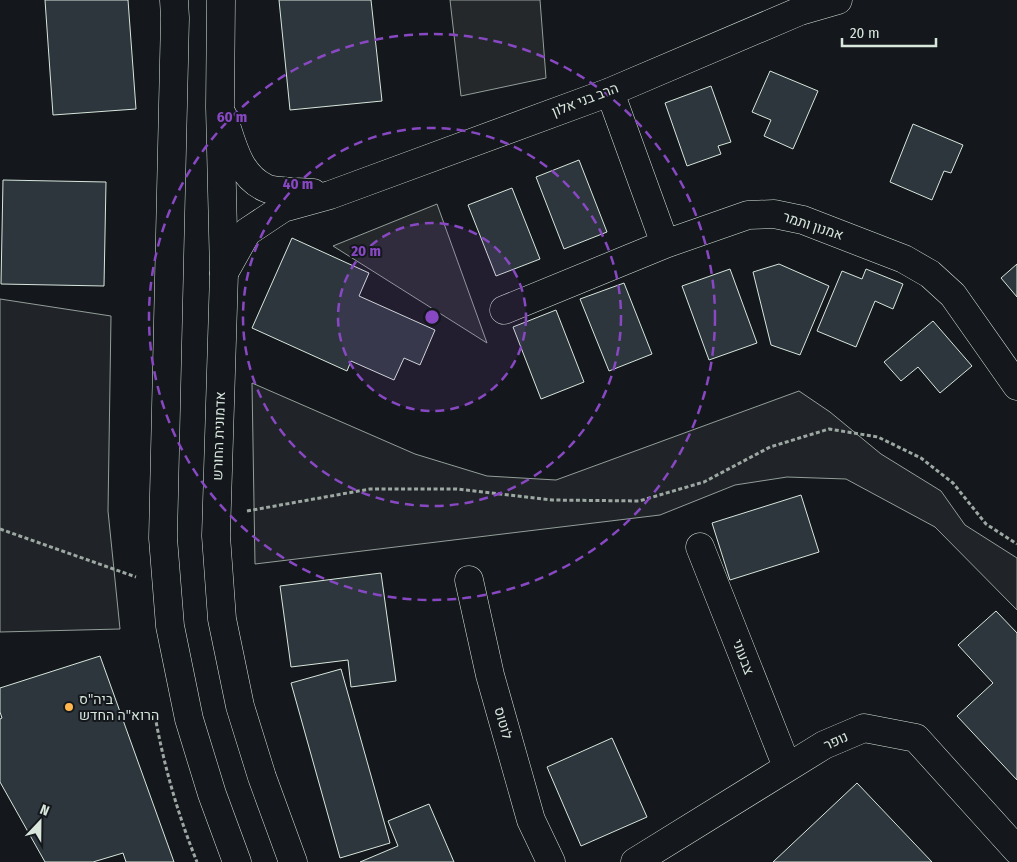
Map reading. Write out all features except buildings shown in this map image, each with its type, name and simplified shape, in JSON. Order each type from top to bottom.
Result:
[{"type":"street","points":[[174,0],[163,538],[170,626],[189,718],[212,794],[237,862]]},
{"type":"street","name":"אדמונית החורש","points":[[220,0],[220,107],[224,273],[216,536],[222,619],[240,706],[262,777],[293,862]]},
{"type":"street","name":"הרב בני אלון","points":[[224,273],[246,232],[283,208],[330,195],[610,92],[798,5],[838,0]]},
{"type":"street","points":[[610,92],[665,244]]},
{"type":"street","name":"הרב בני אלון","points":[[220,107],[236,154],[249,176],[267,189],[330,195]]},
{"type":"street","name":"אמנון ותמר","points":[[504,310],[665,244],[748,215],[774,214],[803,220],[904,259],[930,274],[952,295],[1017,386]]},
{"type":"street","name":"צבעוני","points":[[700,547],[787,767]]},
{"type":"street","name":"לוטוס","points":[[469,580],[490,676],[531,820],[551,862]]},
{"type":"street","name":"נופר","points":[[635,862],[787,767],[824,746],[864,728],[916,738],[1017,850]]},
{"type":"path","points":[[216,516],[370,489],[457,489],[552,500],[639,500],[704,482],[770,447],[829,429],[878,436],[921,458],[953,483],[986,524],[1017,544]]},
{"type":"path","points":[[0,529],[167,588]]},
{"type":"shaded area","points":[[450,0],[540,0],[546,78],[461,96]]},
{"type":"shaded area","points":[[437,204],[487,343],[333,246]]},
{"type":"shaded area","points":[[0,299],[111,316],[108,511],[120,629],[0,632]]},
{"type":"shaded area","points":[[252,383],[415,454],[487,476],[556,480],[799,391],[830,412],[881,454],[941,491],[965,525],[1017,558],[1017,610],[935,527],[846,479],[787,477],[735,485],[660,515],[255,564]]},
{"type":"place","name":"ביה\"ס הרוא\"ה החדש","points":[[69,707]]}]
